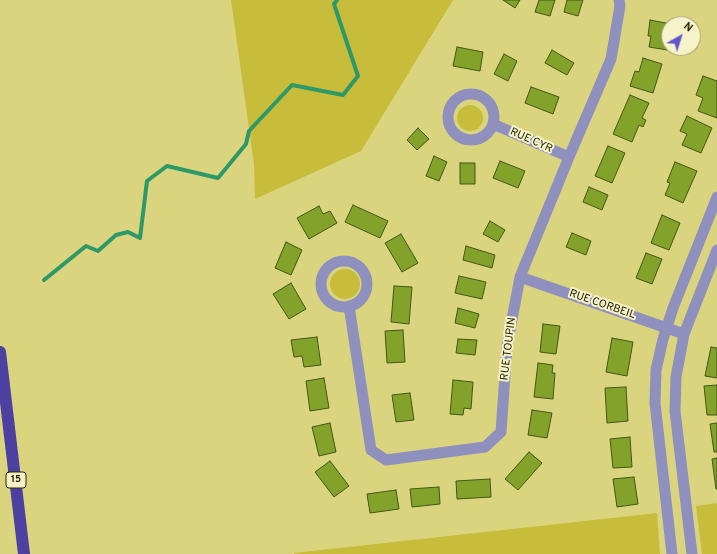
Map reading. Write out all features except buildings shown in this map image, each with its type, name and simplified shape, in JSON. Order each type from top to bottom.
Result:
[{"type":"highway","name":"15","points":[[0,352],[24,554]]},
{"type":"street","name":"RUE TOUPIN","points":[[349,306],[371,450],[386,460],[485,447],[500,432],[507,346],[520,277],[611,58],[620,6],[619,0]]},
{"type":"street","points":[[474,94],[488,101],[494,116],[493,124],[489,132],[482,138],[475,140],[462,138],[455,134],[450,128],[448,117],[449,109],[456,99],[474,94]]},
{"type":"street","name":"RUE CYR","points":[[493,124],[569,157]]},
{"type":"street","points":[[672,554],[656,418],[655,391],[658,359],[666,328],[717,198]]},
{"type":"street","points":[[692,554],[675,402],[677,368],[684,334],[717,250]]},
{"type":"street","points":[[337,262],[352,262],[359,266],[365,275],[367,283],[366,291],[356,304],[349,306],[342,307],[335,305],[328,300],[321,284],[326,270],[337,262]]},
{"type":"street","name":"RUE CORBEIL","points":[[520,277],[684,334]]},
{"type":"shaded area","points":[[231,0],[453,0],[361,151],[255,199],[254,164]]},
{"type":"shaded area","points":[[470,105],[479,109],[483,118],[479,127],[470,131],[461,127],[457,118],[461,109]]},
{"type":"shaded area","points":[[345,269],[355,274],[360,284],[355,294],[345,299],[335,294],[330,284],[335,274]]},
{"type":"shaded area","points":[[717,503],[717,554],[702,554],[696,506]]},
{"type":"shaded area","points":[[657,513],[660,554],[294,554],[294,553]]},
{"type":"waterway","points":[[44,280],[86,246],[98,251],[116,235],[128,232],[140,238],[147,181],[167,166],[218,178],[246,144],[249,131],[292,85],[343,95],[358,76],[334,4],[337,0]]}]
